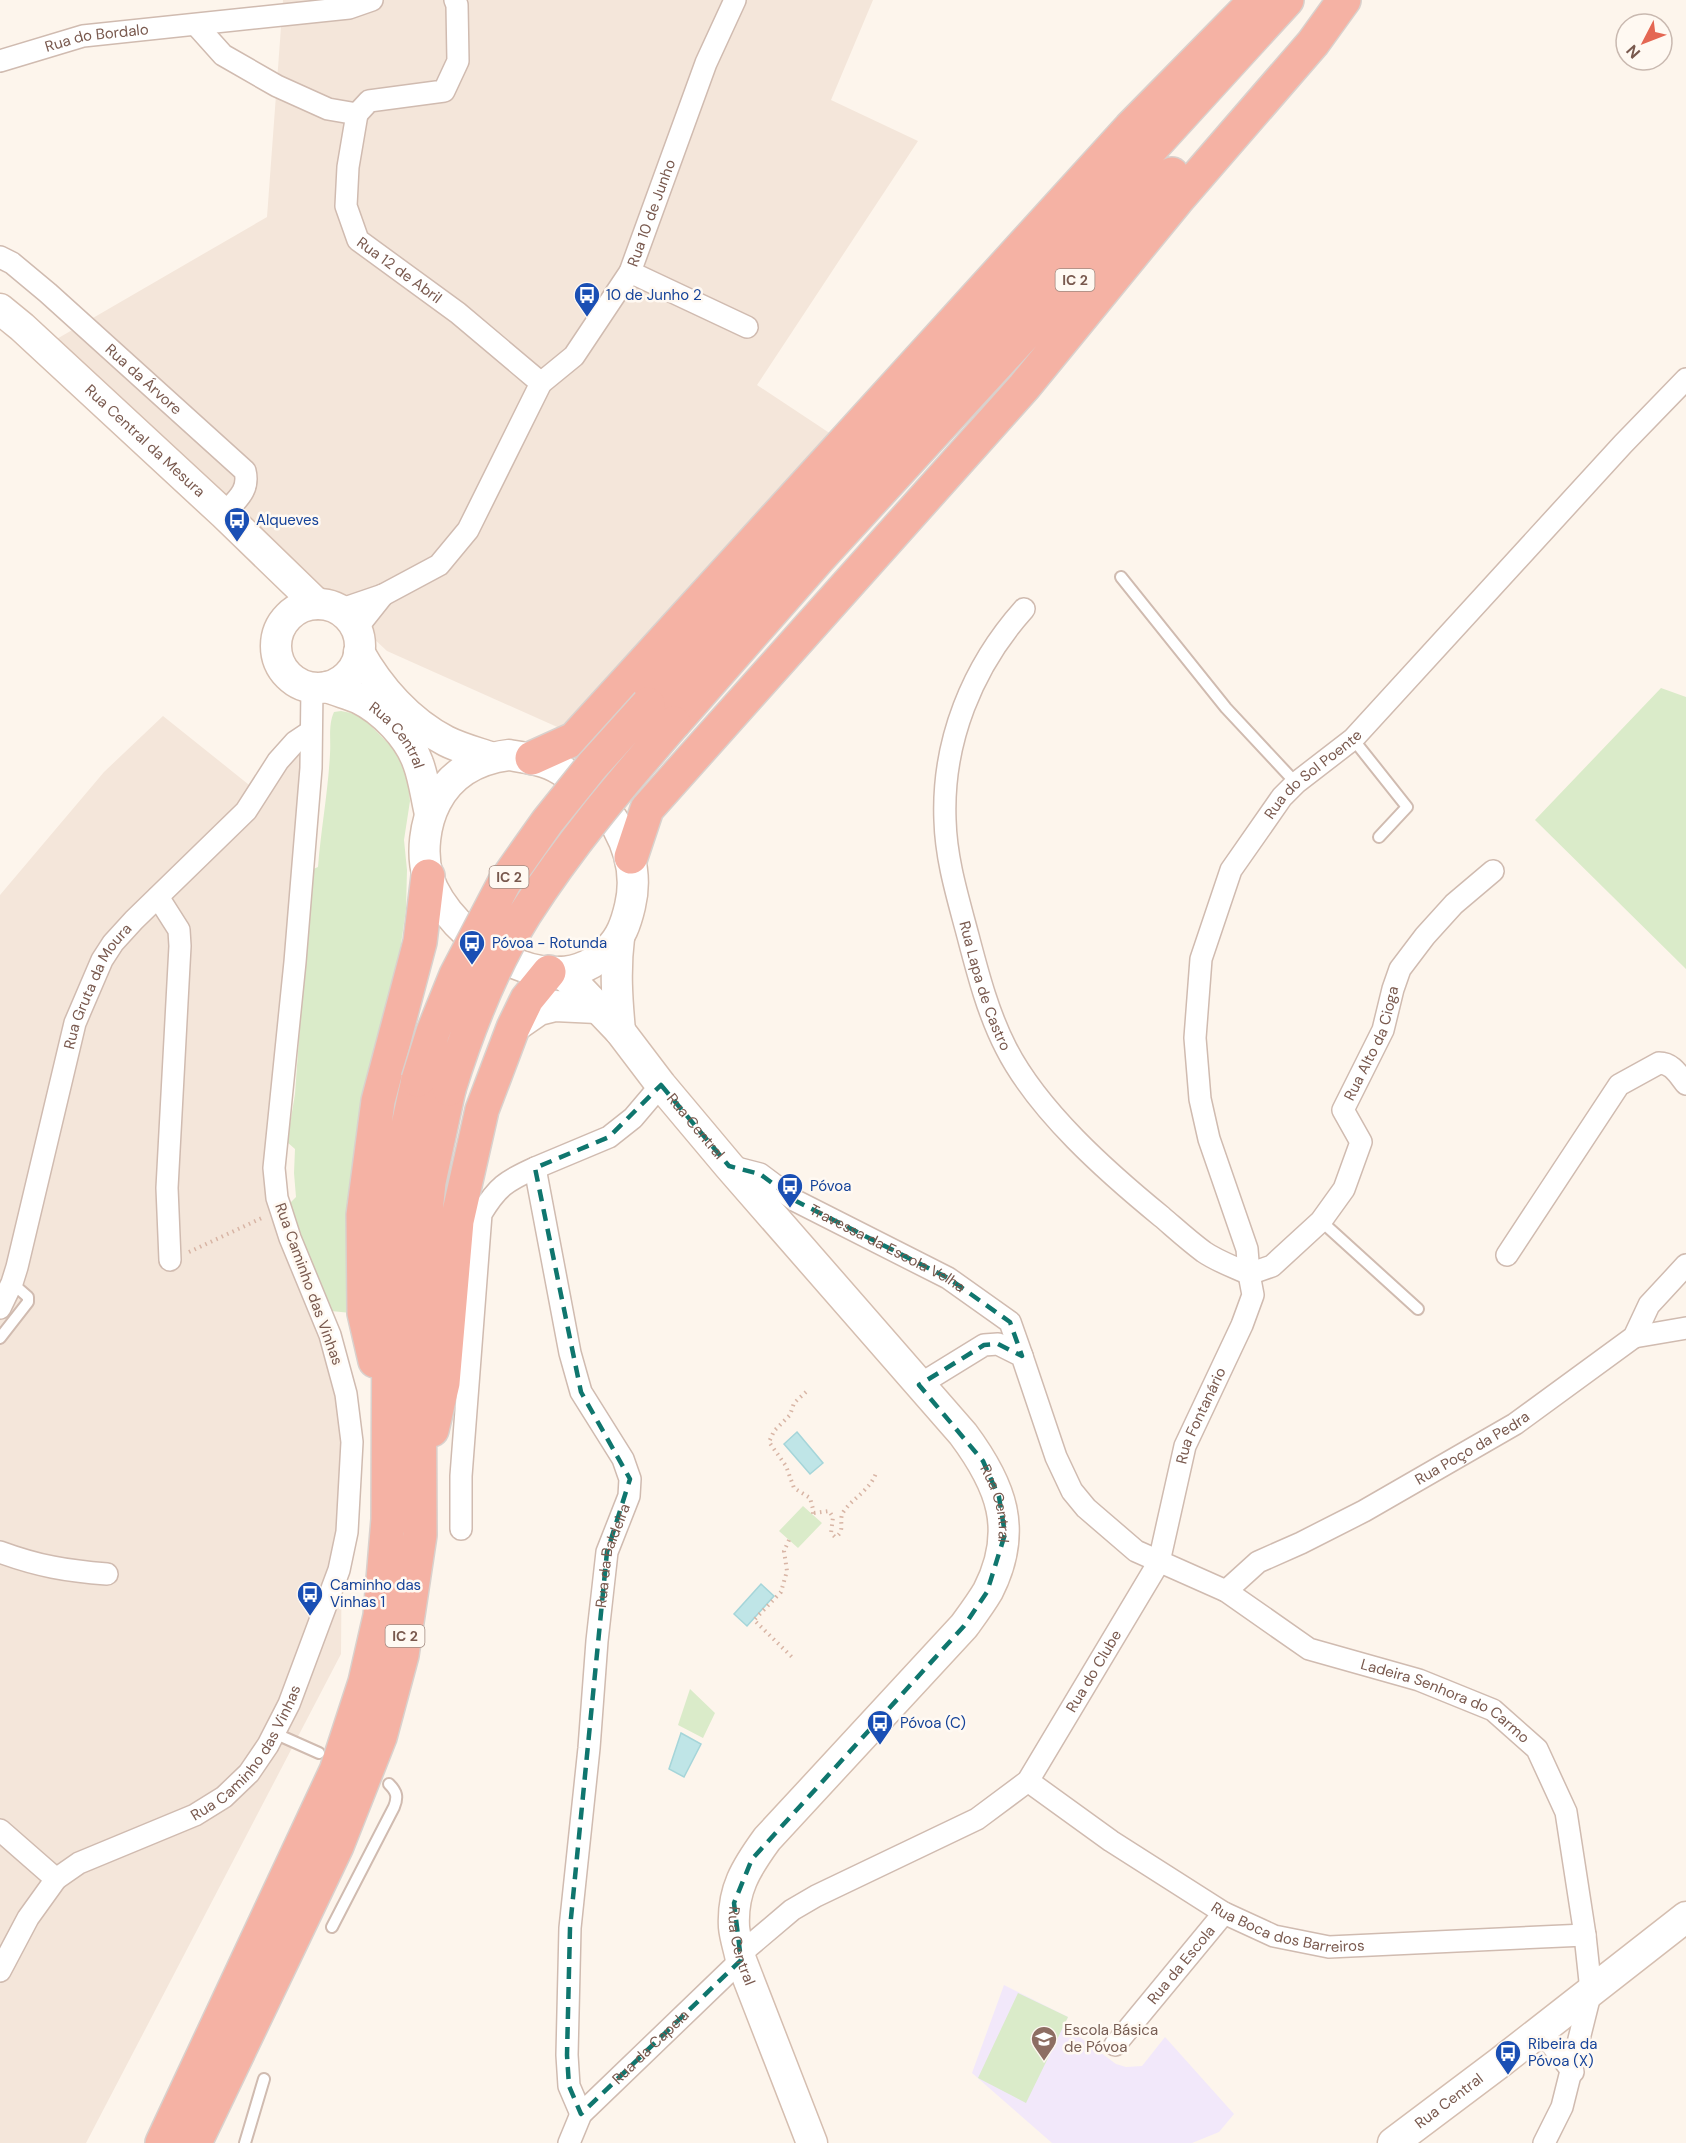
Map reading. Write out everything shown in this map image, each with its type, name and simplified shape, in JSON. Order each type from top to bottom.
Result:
[{"type":"highway","points":[[532,758],[574,739],[1130,128],[1256,0]]},
{"type":"highway","name":"IC 2","points":[[162,2143],[336,1771],[365,1682],[380,1616],[388,1519],[389,1281],[401,1157],[433,1084],[468,1030],[492,976],[524,915],[564,856],[617,789],[661,713],[843,486],[1287,0]]},
{"type":"highway","name":"IC 2","points":[[661,713],[818,559],[1332,0]]},
{"type":"highway","points":[[631,857],[647,809],[1024,387],[1177,200],[1313,43],[1344,0]]},
{"type":"highway","points":[[388,1424],[364,1313],[363,1215],[378,1101],[420,942],[428,876]]},
{"type":"highway","points":[[420,1478],[443,1383],[456,1221],[482,1110],[513,1028],[527,999],[554,972]]},
{"type":"highway","name":"IC 2","points":[[195,2143],[337,1846],[380,1737],[402,1655],[420,1535],[419,1280],[429,1182],[433,1084]]},
{"type":"street","name":"Rua do Bordalo","points":[[0,61],[83,36],[197,26],[274,15],[348,8],[372,0]]},
{"type":"street","points":[[197,26],[222,55],[277,86],[328,109],[357,114],[369,101],[444,91],[458,61],[458,5],[455,0]]},
{"type":"street","name":"Rua 10 de Junho","points":[[334,621],[439,565],[468,530],[541,383],[574,356],[630,272],[706,63],[735,0]]},
{"type":"street","name":"Rua 12 de Abril","points":[[357,114],[348,167],[346,206],[358,240],[458,313],[541,383]]},
{"type":"street","name":"Rua da Árvore","points":[[0,257],[12,263],[48,292],[245,471],[246,489],[224,514]]},
{"type":"street","points":[[630,272],[747,327]]},
{"type":"street","name":"Rua Central da Mesura","points":[[0,309],[289,576]]},
{"type":"street","name":"Rua do Sol Poente","points":[[1249,1274],[1247,1249],[1209,1139],[1200,1099],[1195,1038],[1201,959],[1231,870],[1282,797],[1296,783],[1353,739],[1623,444],[1686,379]]},
{"type":"street","name":"Rua Central","points":[[289,576],[334,621],[383,690],[423,726],[447,741],[490,757]]},
{"type":"street","name":"Rua Lapa de Castro","points":[[1024,609],[1006,629],[976,675],[960,717],[947,769],[945,821],[953,882],[982,989],[1006,1048],[1043,1104],[1119,1182],[1205,1253],[1249,1274]]},
{"type":"street","points":[[286,618],[334,621],[356,664],[339,682],[320,687],[300,684],[289,676],[282,666],[277,654],[276,642],[286,618]]},
{"type":"street","name":"Rua Central","points":[[320,687],[359,699],[378,711],[400,732],[413,750],[419,764],[430,814]]},
{"type":"street","name":"Rua Caminho das Vinhas","points":[[0,1971],[28,1918],[56,1879],[79,1863],[195,1815],[224,1797],[249,1773],[289,1704],[339,1570],[347,1532],[352,1442],[346,1394],[339,1362],[277,1198],[274,1168],[295,962],[311,768],[310,732],[320,687]]},
{"type":"street","name":"Rua Gruta da Moura","points":[[0,1308],[12,1283],[75,1023],[102,960],[113,944],[158,897],[246,811],[278,761],[295,742],[310,732]]},
{"type":"street","points":[[509,755],[532,758],[561,770],[592,794],[616,824],[631,857],[633,896],[620,938],[607,952],[580,969],[554,972],[520,966],[484,948],[466,934],[446,911],[428,876],[426,833],[430,814],[442,790],[467,767],[490,757],[509,755]]},
{"type":"street","name":"Rua Alto da Cioga","points":[[1249,1274],[1272,1266],[1321,1221],[1344,1189],[1361,1142],[1343,1110],[1383,1030],[1392,988],[1400,969],[1425,936],[1454,904],[1493,871]]},
{"type":"street","points":[[158,897],[179,930],[180,946],[167,1188],[170,1260]]},
{"type":"street","name":"Rua Central","points":[[620,938],[616,964],[616,993],[621,1031]]},
{"type":"street","name":"Rua Central","points":[[554,972],[578,987],[621,1031],[661,1085],[729,1166],[983,1461],[999,1497],[1005,1534],[999,1564],[987,1592],[964,1626],[767,1839],[752,1859],[741,1880],[734,1903],[734,1929],[741,1957],[812,2143]]},
{"type":"street","points":[[513,1028],[539,1010],[565,1006],[597,1008]]},
{"type":"street","points":[[1507,1254],[1619,1085],[1659,1063],[1671,1066],[1686,1084]]},
{"type":"street","points":[[461,1529],[461,1476],[481,1214],[491,1197],[509,1180],[609,1137],[633,1118],[661,1085]]},
{"type":"street","name":"Travessa da Escola Velha","points":[[729,1166],[760,1174],[806,1206],[948,1278],[997,1310],[1010,1322],[1056,1457],[1072,1491],[1086,1508],[1136,1551],[1159,1562]]},
{"type":"street","name":"Rua da Baldeira","points":[[535,1168],[570,1353],[581,1392],[623,1459],[630,1479],[628,1496],[607,1552],[570,1928],[567,2055],[569,2086],[581,2114]]},
{"type":"street","name":"Rua Poço da Pedra","points":[[1226,1592],[1258,1562],[1365,1511],[1515,1424],[1634,1337],[1649,1305],[1686,1265]]},
{"type":"street","name":"Rua Fontanário","points":[[1159,1562],[1185,1446],[1242,1325],[1253,1295],[1249,1274]]},
{"type":"street","points":[[1634,1337],[1686,1328]]},
{"type":"street","points":[[919,1385],[984,1345],[998,1344],[1022,1356]]},
{"type":"street","points":[[0,1551],[66,1571],[107,1574]]},
{"type":"street","name":"Ladeira Senhora do Carmo","points":[[1159,1562],[1226,1592],[1309,1649],[1419,1680],[1493,1710],[1537,1749],[1566,1812],[1586,1935],[1592,1991],[1562,2108],[1544,2143]]},
{"type":"street","name":"Rua do Clube","points":[[1028,1781],[1159,1562]]},
{"type":"street","name":"Rua da Capela","points":[[569,2143],[581,2114],[792,1910],[816,1896],[977,1819],[1028,1781]]},
{"type":"street","name":"Rua Boca dos Barreiros","points":[[1028,1781],[1111,1841],[1224,1913],[1274,1936],[1329,1947],[1586,1935]]},
{"type":"street","points":[[0,1830],[56,1879]]},
{"type":"street","name":"Rua da Escola","points":[[1115,2045],[1224,1913]]},
{"type":"street","name":"Rua Central","points":[[1393,2143],[1686,1917]]},
{"type":"street","points":[[1541,2031],[1573,2072]]},
{"type":"lane","points":[[1121,577],[1226,708],[1296,783]]},
{"type":"lane","points":[[1353,739],[1407,807],[1379,837]]},
{"type":"lane","points":[[1321,1221],[1419,1309]]},
{"type":"lane","points":[[0,1338],[28,1302],[28,1297],[12,1283]]},
{"type":"lane","points":[[274,1733],[320,1753]]},
{"type":"lane","points":[[332,1927],[394,1807],[397,1798],[396,1791],[389,1784]]},
{"type":"lane","points":[[245,2143],[264,2079]]},
{"type":"path","points":[[170,1260],[281,1210]]},
{"type":"path","points":[[806,1392],[794,1404],[790,1415],[774,1431],[770,1442],[786,1466],[794,1488],[810,1498],[813,1514],[830,1511],[833,1517],[831,1533],[835,1537],[842,1530],[841,1517],[845,1510],[872,1484],[876,1473]]},
{"type":"path","points":[[789,1540],[784,1554],[787,1571],[781,1592],[754,1620],[794,1659]]},
{"type":"highlighted area","points":[[661,1085],[729,1166],[760,1174],[796,1201],[948,1278],[1010,1322],[1022,1356],[998,1344],[984,1345],[919,1385],[983,1461],[999,1497],[1005,1534],[987,1592],[964,1626],[752,1859],[734,1903],[741,1960],[581,2114],[569,2086],[567,2055],[570,1928],[607,1552],[630,1479],[581,1392],[535,1168],[609,1137]]},
{"type":"shaded area","points":[[283,0],[873,0],[831,100],[918,141],[757,385],[831,434],[564,730],[387,651],[55,340],[267,217]]},
{"type":"shaded area","points":[[163,716],[258,792],[310,732],[274,1168],[343,1395],[341,1654],[86,2143],[0,2143],[0,895],[104,772]]},
{"type":"shaded area","name":"Escola Básica de Póvoa","points":[[1004,1985],[1068,2017],[1063,2028],[1081,2038],[1116,2064],[1126,2067],[1142,2066],[1165,2037],[1234,2114],[1219,2132],[1192,2143],[1052,2143],[972,2073]]},
{"type":"green space","points":[[1661,688],[1686,697],[1686,969],[1535,820]]},
{"type":"green space","points":[[341,711],[364,719],[393,748],[403,766],[410,801],[404,840],[407,870],[406,909],[398,966],[375,1046],[363,1100],[351,1313],[331,1311],[309,1263],[289,1204],[296,1197],[295,1149],[287,1142],[295,1094],[311,870],[318,867],[329,768],[331,722],[334,712]]},
{"type":"green space","points":[[803,1506],[822,1523],[798,1548],[779,1531]]},
{"type":"green space","points":[[690,1689],[715,1713],[703,1738],[678,1725]]},
{"type":"green space","points":[[1018,1993],[1068,2017],[1026,2103],[978,2078]]},
{"type":"water","points":[[797,1432],[823,1463],[810,1474],[784,1444]]},
{"type":"water","points":[[761,1584],[774,1596],[747,1626],[734,1614]]},
{"type":"water","points":[[681,1733],[701,1744],[684,1777],[669,1769]]},
{"type":"place","name":"10 de Junho 2","points":[[587,318]]},
{"type":"place","name":"Alqueves","points":[[237,543]]},
{"type":"place","name":"Póvoa - Rotunda","points":[[472,966]]},
{"type":"place","name":"Póvoa","points":[[790,1209]]},
{"type":"place","name":"Caminho das Vinhas 1","points":[[310,1617]]},
{"type":"place","name":"Póvoa (C)","points":[[880,1746]]},
{"type":"place","name":"Escola Básica de Póvoa","points":[[1044,2062]]},
{"type":"place","name":"Ribeira da Póvoa (X)","points":[[1508,2076]]}]
